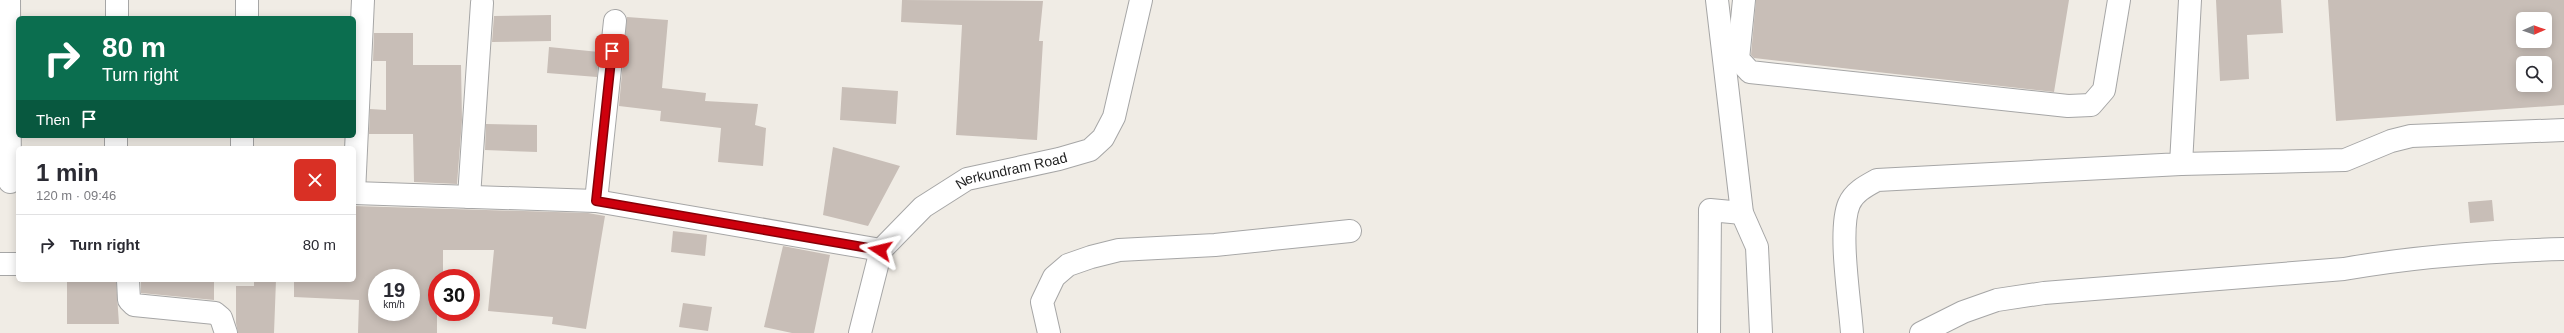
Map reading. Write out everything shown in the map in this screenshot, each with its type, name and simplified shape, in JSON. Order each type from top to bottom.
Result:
[{"type":"street","points":[[9,0],[9,182]]},
{"type":"street","points":[[117,0],[117,16]]},
{"type":"street","points":[[247,0],[247,16]]},
{"type":"street","points":[[356,150],[363,0]]},
{"type":"street","name":"Nerkundram Road","points":[[880,250],[923,207],[967,178],[1059,159],[1090,150],[1103,138],[1114,116],[1141,0]]},
{"type":"street","points":[[1717,0],[1742,213],[1758,247],[1761,333]]},
{"type":"street","points":[[1744,0],[1738,59],[1750,72],[2068,106],[2091,105],[2104,90],[2119,0]]},
{"type":"street","points":[[2181,164],[2190,0]]},
{"type":"street","points":[[469,197],[482,3]]},
{"type":"street","points":[[596,201],[615,21]]},
{"type":"street","points":[[1852,333],[1845,235],[1849,204],[1858,192],[1877,180],[2181,164],[2337,161],[2356,157],[2391,141],[2411,136],[2564,130]]},
{"type":"street","points":[[356,193],[596,201],[880,250],[860,333]]},
{"type":"street","points":[[1709,333],[1710,210],[1742,213]]},
{"type":"street","points":[[1049,333],[1042,302],[1054,277],[1068,265],[1091,257],[1119,250],[1215,245],[1350,231]]},
{"type":"street","points":[[1921,333],[1963,312],[1997,300],[2044,293],[2344,269],[2386,261],[2480,252],[2564,249]]},
{"type":"street","points":[[0,264],[16,264]]},
{"type":"street","points":[[128,282],[129,300],[134,305],[215,313],[221,318],[226,333]]},
{"type":"building","points":[[902,0],[1043,1],[1039,41],[1043,41],[1037,140],[956,135],[962,25],[901,22]]},
{"type":"building","points":[[1756,0],[2069,0],[2054,92],[1754,58],[1751,55]]},
{"type":"building","points":[[2216,0],[2281,0],[2283,33],[2247,35],[2249,79],[2220,81]]},
{"type":"building","points":[[2328,0],[2564,0],[2564,105],[2336,121]]},
{"type":"building","points":[[551,15],[551,41],[492,42],[494,16]]},
{"type":"building","points":[[627,17],[668,20],[662,88],[706,93],[705,101],[758,104],[755,125],[766,128],[763,166],[718,162],[721,128],[660,121],[661,111],[619,106]]},
{"type":"building","points":[[374,33],[413,33],[413,65],[461,65],[462,120],[457,184],[414,182],[413,134],[369,134],[370,109],[386,110],[386,61],[373,61]]},
{"type":"building","points":[[549,47],[599,52],[597,77],[547,73]]},
{"type":"building","points":[[842,87],[898,91],[896,124],[840,120]]},
{"type":"building","points":[[486,124],[537,125],[537,152],[485,150]]},
{"type":"building","points":[[833,147],[900,166],[868,226],[823,215]]},
{"type":"building","points":[[2492,200],[2494,221],[2470,223],[2468,202]]},
{"type":"building","points":[[356,206],[588,213],[605,216],[586,329],[552,324],[553,317],[488,311],[494,250],[443,250],[443,269],[428,269],[428,321],[437,321],[437,333],[358,333],[359,300],[294,297],[294,282],[356,282]]},
{"type":"building","points":[[673,231],[707,235],[705,256],[671,252]]},
{"type":"building","points":[[783,246],[830,255],[814,333],[792,333],[764,327]]},
{"type":"building","points":[[67,282],[116,282],[119,324],[67,324]]},
{"type":"building","points":[[141,282],[214,282],[214,300],[141,293]]},
{"type":"building","points":[[254,282],[276,282],[274,333],[238,333],[236,323],[236,286],[254,286]]},
{"type":"building","points":[[683,303],[712,307],[708,331],[679,327]]},
{"type":"route","points":[[612,51],[596,201],[880,250]]}]
